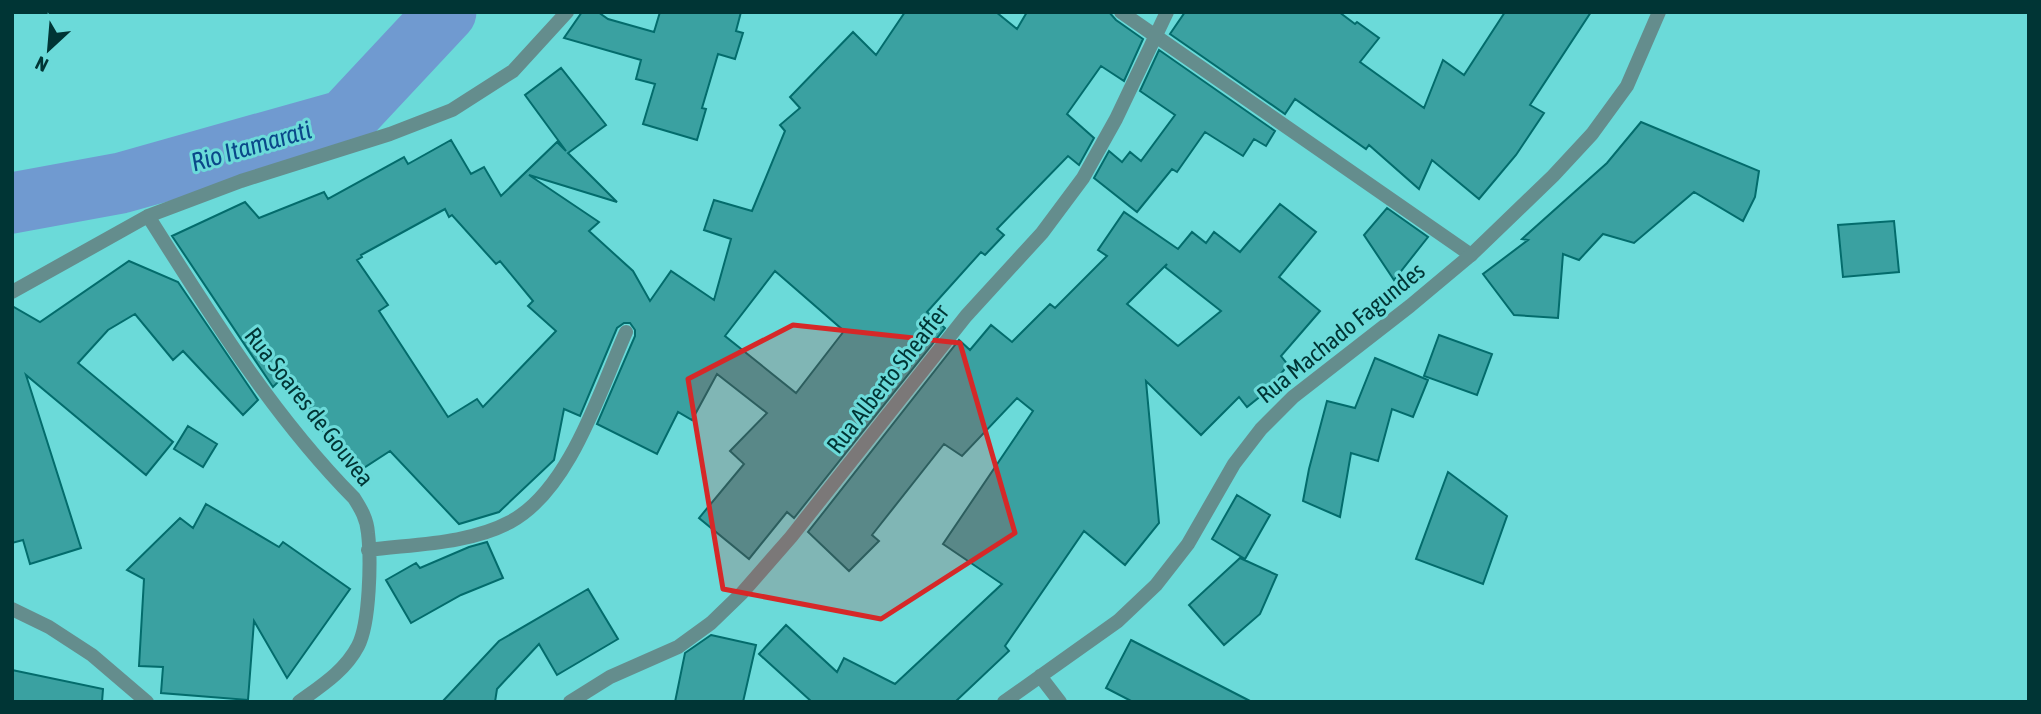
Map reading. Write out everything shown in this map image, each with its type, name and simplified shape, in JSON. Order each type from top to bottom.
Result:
[{"type":"street","points":[[12,292],[148,216],[242,181],[390,134],[453,110],[513,71],[567,12]]},
{"type":"street","points":[[1121,12],[1471,255]]},
{"type":"street","name":"Rua Alberto Sheaffer","points":[[570,702],[578,694],[610,677],[678,647],[711,623],[742,593],[853,460],[966,316],[1042,233],[1075,189],[1116,119],[1167,12]]},
{"type":"street","name":"Rua Machado Fagundes","points":[[1004,702],[1118,621],[1156,585],[1188,544],[1234,464],[1261,429],[1293,397],[1471,255],[1553,176],[1592,134],[1627,86],[1659,12]]},
{"type":"street","name":"Rua Soares de Gouvea","points":[[148,216],[226,340],[364,513],[368,532],[366,624],[358,647],[332,678],[299,702]]},
{"type":"street","points":[[368,551],[445,541],[479,533],[510,523],[529,509],[549,489],[571,454],[626,331]]},
{"type":"street","points":[[12,608],[49,627],[92,655],[147,702]]},
{"type":"street","points":[[1040,676],[1059,702]]},
{"type":"highlighted area","points":[[793,325],[960,343],[1015,533],[881,619],[723,589],[688,379]]},
{"type":"building","points":[[582,12],[598,12],[608,19],[654,32],[660,12],[741,12],[736,31],[743,33],[735,59],[718,54],[702,108],[706,109],[697,140],[643,124],[655,84],[636,79],[641,60],[564,38]]},
{"type":"building","points":[[905,12],[996,12],[1017,29],[1027,12],[1109,12],[1143,39],[1124,81],[1101,66],[1067,114],[1094,138],[1079,165],[1068,156],[997,229],[1004,235],[985,255],[981,252],[927,312],[945,328],[794,518],[787,512],[749,559],[699,518],[744,464],[730,451],[767,413],[717,374],[692,420],[678,412],[657,454],[597,424],[635,336],[635,330],[630,323],[624,323],[617,328],[580,416],[564,409],[554,460],[499,512],[459,524],[390,451],[359,471],[339,440],[332,445],[286,374],[273,387],[172,236],[245,202],[259,218],[324,192],[328,199],[404,157],[408,164],[451,140],[471,174],[484,167],[501,196],[557,142],[566,151],[525,95],[561,68],[606,125],[568,153],[617,202],[529,175],[599,222],[589,231],[633,271],[650,301],[671,271],[714,300],[731,239],[704,230],[714,200],[752,211],[785,131],[780,125],[800,108],[790,97],[853,32],[876,55]],"holes":[[[445,209],[449,217],[452,215],[496,264],[500,261],[533,301],[528,306],[556,331],[483,407],[477,399],[448,417],[379,311],[388,305],[357,260],[361,255]],[[775,271],[844,331],[796,393],[725,336]]]},
{"type":"building","points":[[1185,12],[1339,12],[1379,38],[1360,62],[1424,108],[1443,60],[1464,75],[1505,12],[1591,12],[1530,105],[1544,113],[1516,155],[1479,199],[1432,160],[1419,189],[1369,145],[1366,149],[1295,99],[1285,114],[1170,34]]},
{"type":"building","points":[[1159,50],[1275,131],[1266,146],[1254,139],[1243,156],[1205,132],[1177,172],[1172,169],[1137,212],[1094,178],[1109,151],[1122,162],[1130,152],[1141,161],[1175,115],[1140,91]]},
{"type":"building","points":[[1641,122],[1759,171],[1755,197],[1743,221],[1694,192],[1634,243],[1603,234],[1579,260],[1563,254],[1558,318],[1514,315],[1483,274],[1528,240],[1522,239],[1607,163]]},
{"type":"building","points":[[1280,204],[1316,232],[1279,277],[1320,311],[1281,356],[1288,365],[1267,391],[1247,407],[1239,397],[1201,435],[1146,381],[1159,523],[1125,565],[1084,531],[1005,646],[1009,651],[955,702],[812,702],[759,654],[786,625],[837,672],[844,658],[895,684],[1002,584],[943,544],[1033,411],[1017,398],[962,456],[944,444],[872,535],[879,541],[849,571],[808,532],[959,340],[970,350],[991,325],[1012,342],[1050,304],[1055,308],[1107,256],[1098,250],[1124,212],[1178,249],[1192,232],[1206,243],[1214,232],[1240,252]],"holes":[[[1167,264],[1165,267],[1221,311],[1178,346],[1127,304]]]},
{"type":"building","points":[[1387,208],[1428,237],[1394,280],[1364,235]]},
{"type":"building","points":[[1894,221],[1899,272],[1843,277],[1838,225]]},
{"type":"building","points":[[129,261],[178,282],[258,400],[243,415],[183,351],[173,360],[135,314],[108,330],[78,363],[173,442],[146,475],[26,375],[81,548],[30,564],[23,540],[12,543],[12,306],[40,322]]},
{"type":"building","points":[[1439,335],[1492,354],[1477,395],[1424,376]]},
{"type":"building","points":[[1375,358],[1428,380],[1413,417],[1392,409],[1378,461],[1351,453],[1340,517],[1303,501],[1309,469],[1327,401],[1355,408]]},
{"type":"building","points":[[188,426],[217,444],[203,467],[174,449]]},
{"type":"building","points":[[1448,472],[1507,516],[1483,584],[1416,559]]},
{"type":"building","points":[[1237,495],[1270,515],[1245,559],[1212,539]]},
{"type":"building","points":[[206,504],[279,547],[283,542],[350,589],[287,678],[254,621],[248,700],[161,693],[163,667],[139,666],[144,579],[127,570],[180,518],[193,528]]},
{"type":"building","points":[[487,542],[503,578],[461,595],[411,623],[386,580],[416,563],[420,568]]},
{"type":"building","points":[[1240,558],[1277,575],[1260,614],[1224,645],[1189,605]]},
{"type":"building","points":[[588,589],[618,639],[557,675],[539,644],[497,689],[495,702],[442,702],[499,641]]},
{"type":"building","points":[[711,635],[756,645],[743,702],[675,702],[685,653]]},
{"type":"building","points":[[1131,640],[1252,702],[1133,702],[1106,688]]},
{"type":"building","points":[[12,670],[103,689],[102,702],[12,702]]},
{"type":"waterway","name":"Rio Itamarati","points":[[12,203],[121,183],[345,120],[446,12]]}]
